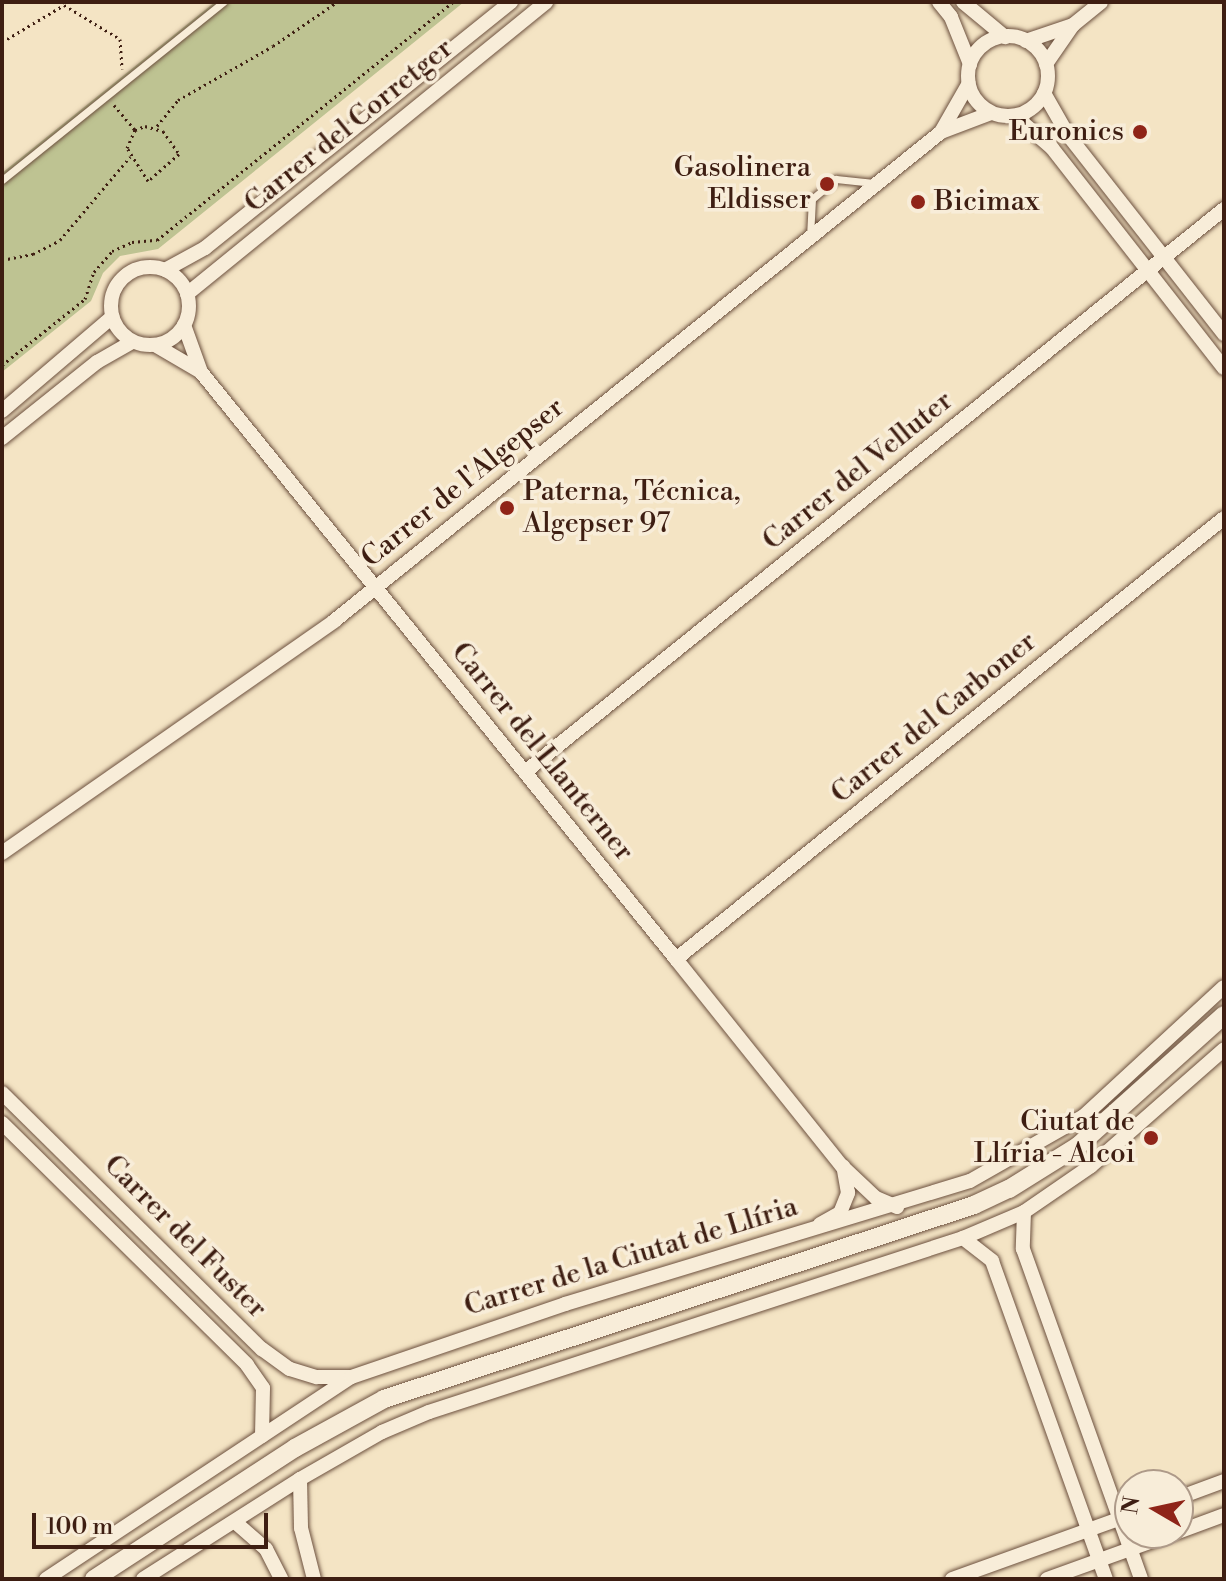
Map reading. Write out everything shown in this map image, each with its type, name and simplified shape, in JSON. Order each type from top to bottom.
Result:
[{"type":"street","name":"Carrer del Corretger","points":[[165,270],[205,248],[511,2]]},
{"type":"street","name":"Carrer del Corretger","points":[[187,294],[546,2]]},
{"type":"street","points":[[939,2],[951,17],[970,64],[969,83],[973,95],[991,113]]},
{"type":"street","points":[[963,2],[1005,37],[1026,41],[1073,25]]},
{"type":"street","points":[[1101,2],[1073,25],[1046,64],[1044,93],[1068,135],[1224,334]]},
{"type":"street","points":[[970,64],[983,45],[1005,37]]},
{"type":"street","points":[[1026,41],[1046,64]]},
{"type":"street","points":[[941,132],[969,83]]},
{"type":"street","points":[[1015,116],[1044,93]]},
{"type":"street","points":[[941,132],[991,113],[1015,116],[1052,148],[1224,368]]},
{"type":"street","name":"Carrer de l'Algepser","points":[[2,853],[334,621],[941,132]]},
{"type":"street","name":"Carrer del Velluter","points":[[525,772],[1224,209]]},
{"type":"street","points":[[2,438],[97,362],[132,342],[155,345],[184,325],[187,294],[165,270],[140,268],[119,281],[113,292],[112,317],[132,342]]},
{"type":"street","points":[[2,411],[112,317]]},
{"type":"street","name":"Carrer del Llanterner","points":[[184,325],[201,372],[842,1166],[876,1198],[897,1207]]},
{"type":"street","name":"Carrer del Llanterner","points":[[155,345],[201,372]]},
{"type":"street","name":"Carrer del Carboner","points":[[676,959],[1224,518]]},
{"type":"street","name":"Carrer de la Ciutat de Llíria","points":[[46,1579],[351,1377],[565,1304],[814,1228],[897,1207],[970,1181],[1084,1116],[1224,987]]},
{"type":"street","name":"Carrer de la Ciutat de Llíria","points":[[94,1579],[295,1448],[384,1399],[961,1210],[1009,1189],[1078,1146],[1224,1015]]},
{"type":"street","points":[[143,1579],[300,1479],[382,1432],[429,1412],[963,1238],[1024,1212],[1091,1166],[1224,1049]]},
{"type":"street","name":"Carrer del Fuster","points":[[2,1093],[262,1349],[290,1369],[317,1377],[351,1377]]},
{"type":"street","name":"Carrer del Fuster","points":[[2,1123],[247,1365],[263,1388],[262,1436]]},
{"type":"street","points":[[814,1228],[840,1213],[848,1193],[842,1166]]},
{"type":"street","points":[[1024,1212],[1023,1249],[1114,1488]]},
{"type":"street","points":[[963,1238],[992,1261],[1106,1579]]},
{"type":"street","points":[[300,1479],[301,1528],[314,1579]]},
{"type":"street","points":[[1194,1492],[1224,1481]]},
{"type":"street","points":[[1194,1526],[1224,1515]]},
{"type":"street","points":[[952,1579],[1114,1521]]},
{"type":"street","points":[[235,1522],[266,1549],[281,1579]]},
{"type":"street","points":[[1047,1579],[1131,1549],[1141,1579]]},
{"type":"lane","points":[[2,180],[223,2]]},
{"type":"lane","points":[[810,237],[812,199],[836,179],[876,184]]},
{"type":"path","points":[[135,130],[157,126],[178,100],[273,46],[337,2]]},
{"type":"path","points":[[2,365],[85,299],[94,272],[112,251],[132,242],[157,240],[453,2]]},
{"type":"path","points":[[2,42],[64,5],[120,39],[121,77],[107,96],[135,130]]},
{"type":"path","points":[[135,130],[127,148],[148,181],[179,154],[157,126]]},
{"type":"path","points":[[2,260],[33,254],[60,240],[130,157]]},
{"type":"green space","points":[[215,2],[464,2],[158,249],[120,256],[103,273],[91,301],[2,372],[2,173]]},
{"type":"place","name":"Euronics","points":[[1140,132]]},
{"type":"place","name":"Gasolinera Eldisser","points":[[827,184]]},
{"type":"place","name":"Bicimax","points":[[918,202]]},
{"type":"place","name":"Paterna, Técnica, Algepser 97","points":[[507,508]]},
{"type":"place","name":"Ciutat de Llíria - Alcoi","points":[[1151,1138]]}]
